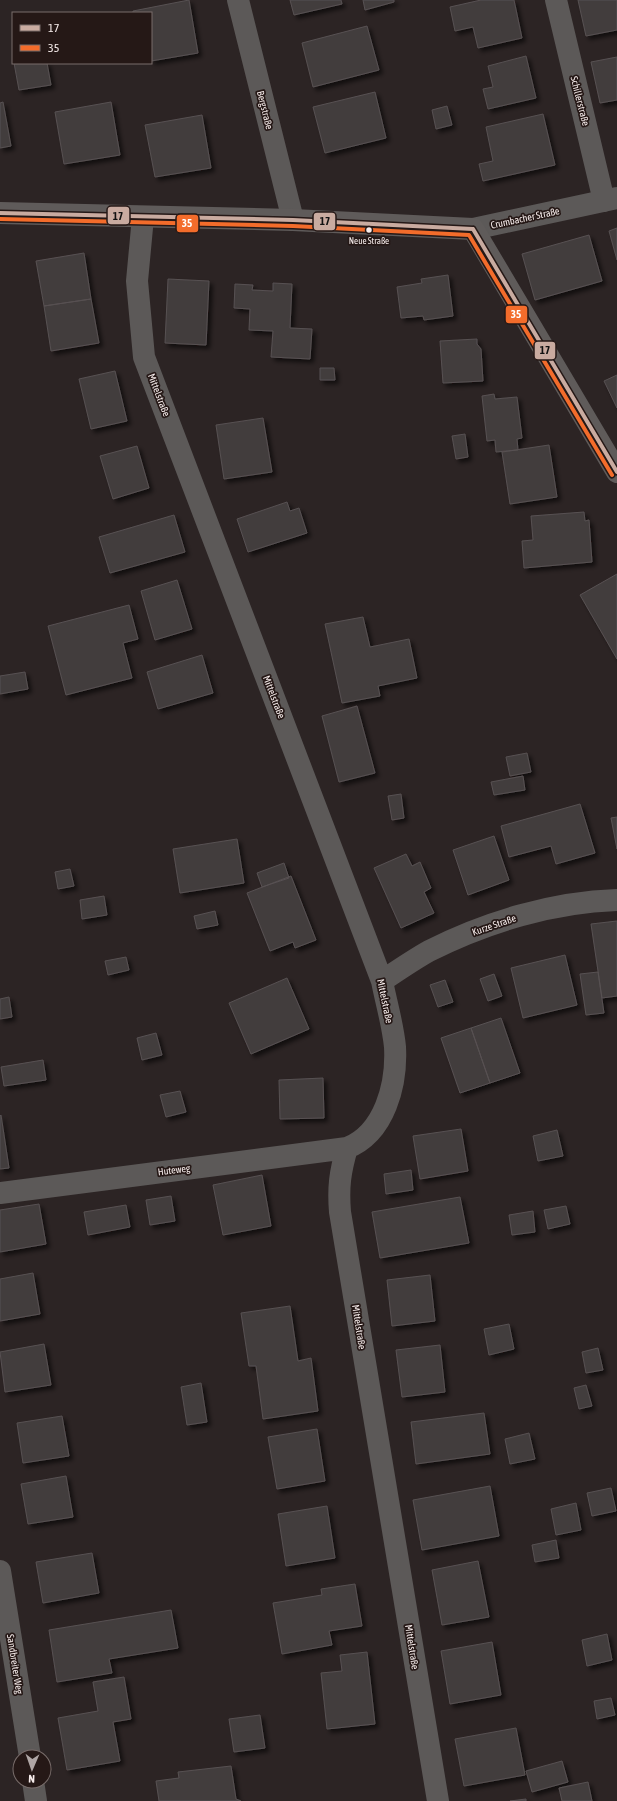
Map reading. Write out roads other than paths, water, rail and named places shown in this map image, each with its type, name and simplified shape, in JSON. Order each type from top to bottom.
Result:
[{"type":"street","name":"Bergstraße","points":[[238,0],[292,220]]},
{"type":"street","name":"Schillerstraße","points":[[556,0],[611,200]]},
{"type":"street","name":"Crumbacher Straße","points":[[0,213],[292,220],[473,229],[611,200]]},
{"type":"street","name":"Mittelstraße","points":[[143,217],[137,280],[144,357],[382,980],[394,1046],[394,1070],[384,1113],[372,1130],[357,1144],[347,1148],[340,1171],[338,1190],[340,1212],[438,1801]]},
{"type":"street","points":[[473,229],[617,472]]},
{"type":"street","name":"Kurze Straße","points":[[382,980],[429,952],[482,928],[543,909],[617,900]]},
{"type":"street","name":"Huteweg","points":[[0,1193],[347,1148]]},
{"type":"street","name":"Sandbreiter Weg","points":[[0,1571],[29,1749]]},
{"type":"street","points":[[34,1789],[36,1801]]},
{"type":"place","name":"Neue Straße","points":[[369,230]]}]
